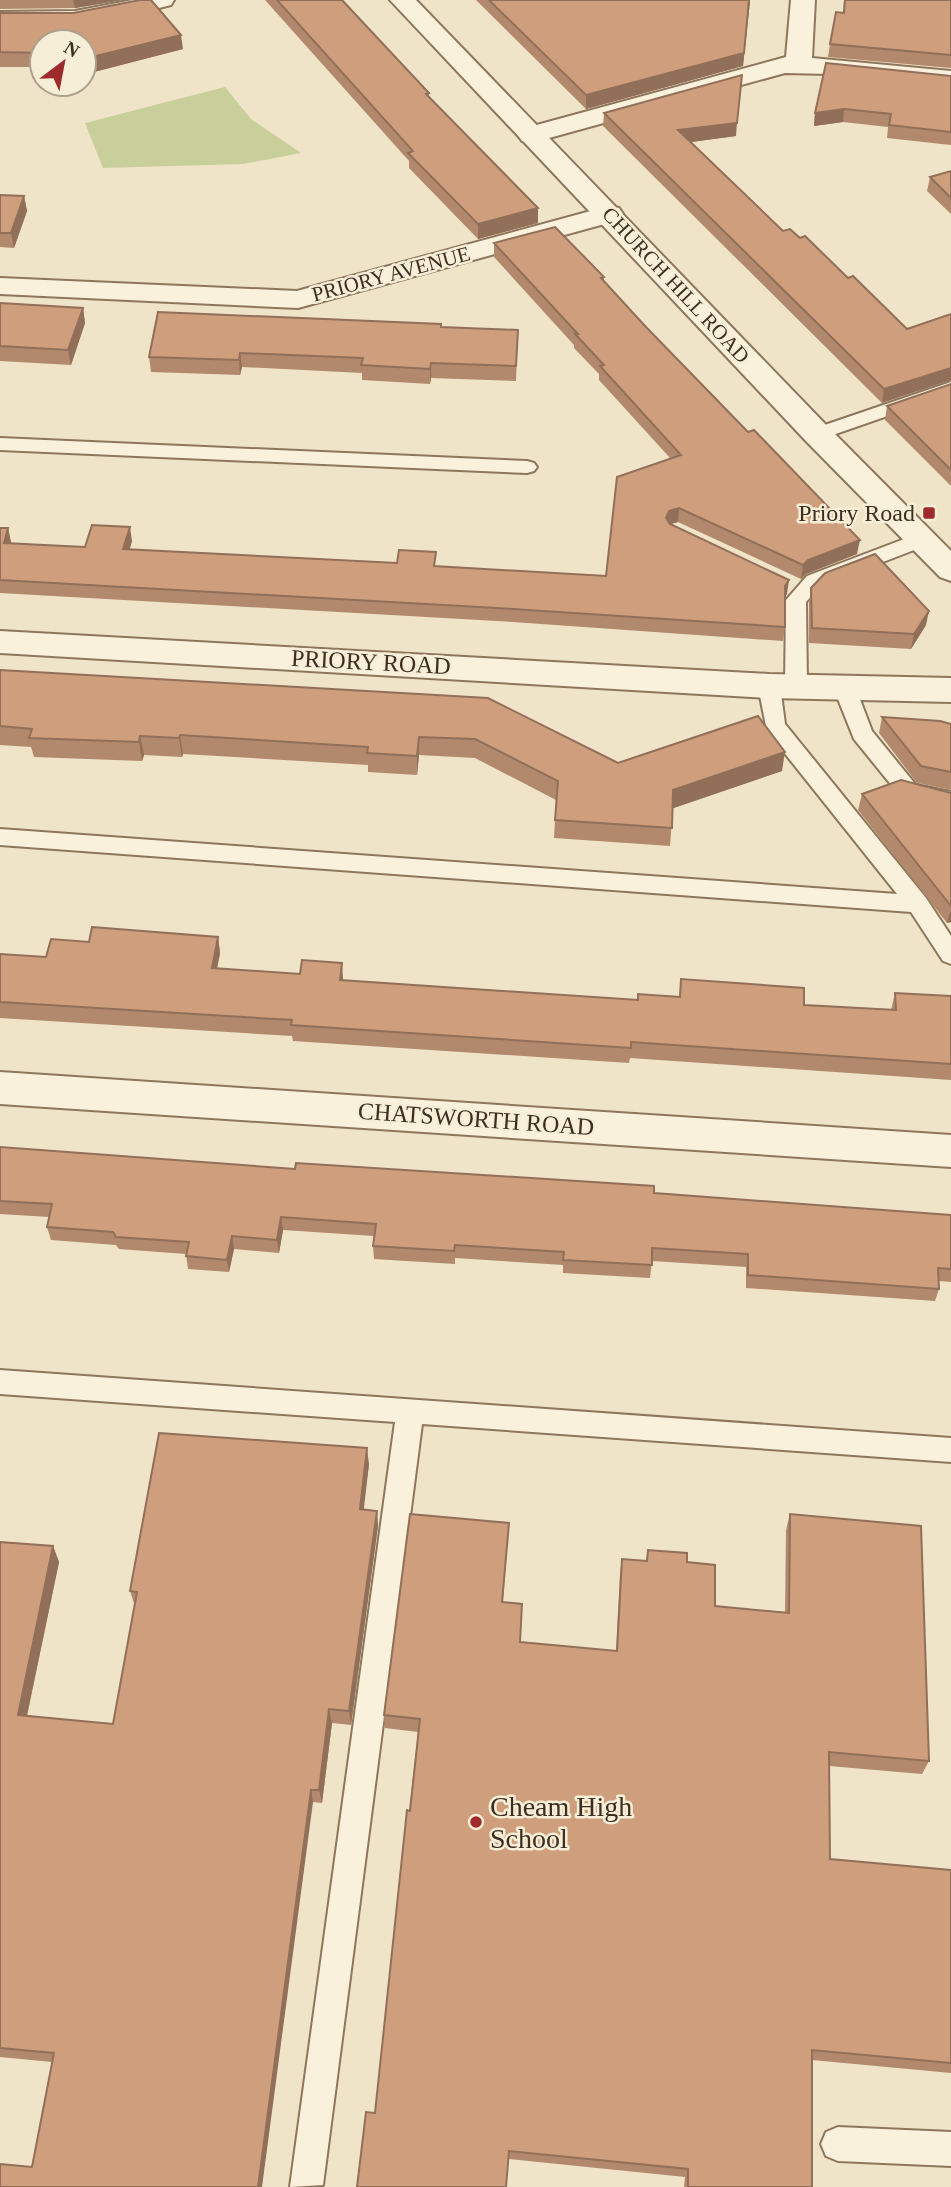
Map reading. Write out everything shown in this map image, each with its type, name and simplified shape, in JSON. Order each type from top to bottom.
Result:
[{"type":"street","points":[[0,19],[75,18],[115,12],[162,0]]},
{"type":"street","name":"CHURCH HILL ROAD","points":[[402,0],[817,434],[951,570]]},
{"type":"street","points":[[801,64],[798,55],[803,0]]},
{"type":"street","points":[[531,135],[784,65],[801,64],[951,79]]},
{"type":"street","name":"PRIORY AVENUE","points":[[0,286],[298,300],[609,214]]},
{"type":"street","name":"PRIORY ROAD","points":[[0,642],[782,687],[951,690]]},
{"type":"street","name":"CHATSWORTH ROAD","points":[[0,1088],[951,1151]]},
{"type":"lane","points":[[817,434],[951,388]]},
{"type":"lane","points":[[0,444],[527,467]]},
{"type":"lane","points":[[920,540],[797,588],[775,726],[918,904],[951,954]]},
{"type":"lane","points":[[845,689],[862,734],[909,791],[951,800]]},
{"type":"lane","points":[[0,837],[918,904]]},
{"type":"lane","points":[[0,1382],[951,1450]]},
{"type":"lane","points":[[306,2185],[410,1413]]},
{"type":"lane","points":[[838,2144],[951,2149]]},
{"type":"green space","points":[[225,87],[251,119],[301,153],[243,164],[103,168],[85,123]]},
{"type":"building","points":[[151,0],[181,35],[98,56],[98,28],[28,28],[28,53],[0,52],[0,13],[73,13]]},
{"type":"building","points":[[277,0],[342,0],[429,93],[426,94],[538,208],[478,224],[408,153],[413,151]]},
{"type":"building","points":[[489,0],[749,0],[744,53],[586,95]]},
{"type":"building","points":[[845,0],[951,0],[951,55],[830,44],[836,12],[844,13]]},
{"type":"building","points":[[826,63],[951,76],[951,132],[889,125],[891,114],[844,109],[815,113]]},
{"type":"building","points":[[742,75],[737,123],[678,130],[783,231],[790,229],[800,238],[805,236],[848,278],[853,276],[907,329],[951,314],[951,368],[884,389],[604,113]]},
{"type":"building","points":[[951,171],[951,198],[930,177]]},
{"type":"building","points":[[0,195],[24,196],[11,233],[0,233]]},
{"type":"building","points":[[555,227],[604,277],[601,278],[646,327],[748,432],[754,430],[860,540],[808,560],[803,565],[679,508],[669,511],[666,518],[670,524],[789,580],[785,586],[785,627],[0,580],[0,528],[8,528],[4,543],[85,547],[92,525],[130,527],[123,549],[397,563],[399,550],[436,552],[434,566],[606,576],[617,477],[681,455],[600,366],[604,365],[575,334],[578,334],[494,243]]},
{"type":"building","points":[[0,303],[83,308],[68,350],[0,346]]},
{"type":"building","points":[[158,312],[441,324],[441,327],[518,330],[516,366],[431,363],[430,369],[361,365],[363,358],[240,353],[239,360],[149,357]]},
{"type":"building","points":[[951,384],[951,470],[887,406]]},
{"type":"building","points":[[875,554],[929,611],[914,634],[812,628],[811,588],[825,573]]},
{"type":"building","points":[[0,670],[488,698],[618,763],[758,716],[785,752],[673,790],[672,828],[555,820],[558,781],[475,739],[419,737],[417,756],[367,753],[368,747],[180,735],[179,738],[140,736],[139,742],[29,738],[32,729],[0,726]]},
{"type":"building","points":[[882,717],[951,724],[951,772],[921,766]]},
{"type":"building","points":[[901,780],[951,793],[951,906],[862,794]]},
{"type":"building","points":[[92,927],[218,937],[212,968],[300,974],[302,960],[342,963],[340,980],[638,1000],[638,994],[680,997],[681,979],[804,988],[804,1005],[896,1010],[895,993],[951,996],[951,1064],[631,1042],[631,1048],[291,1025],[292,1020],[0,1002],[0,954],[46,957],[51,939],[89,942]]},
{"type":"building","points":[[0,1147],[295,1169],[296,1163],[654,1186],[654,1193],[951,1215],[951,1269],[938,1268],[939,1289],[748,1275],[748,1254],[652,1248],[652,1265],[563,1260],[564,1252],[455,1245],[454,1251],[373,1246],[376,1224],[281,1217],[277,1240],[232,1236],[227,1260],[186,1256],[189,1242],[116,1237],[113,1232],[47,1227],[52,1204],[0,1201]]},
{"type":"building","points":[[159,1433],[367,1448],[360,1509],[377,1511],[349,1711],[329,1709],[319,1790],[311,1790],[258,2187],[0,2187],[0,2164],[32,2167],[54,2053],[0,2048],[0,1542],[53,1546],[18,1715],[113,1724],[137,1592],[130,1591]]},
{"type":"building","points":[[410,1514],[509,1523],[502,1602],[522,1604],[520,1642],[617,1651],[622,1559],[647,1561],[648,1550],[687,1553],[687,1562],[715,1565],[715,1606],[789,1613],[790,1514],[921,1526],[929,1761],[829,1752],[830,1859],[951,1870],[951,2063],[812,2050],[812,2187],[688,2187],[688,2169],[509,2151],[506,2187],[357,2187],[366,2112],[375,2113],[407,1810],[410,1811],[420,1719],[384,1715]]},
{"type":"place","name":"Priory Road","points":[[929,513]]},
{"type":"place","name":"Cheam High School","points":[[476,1822]]}]
